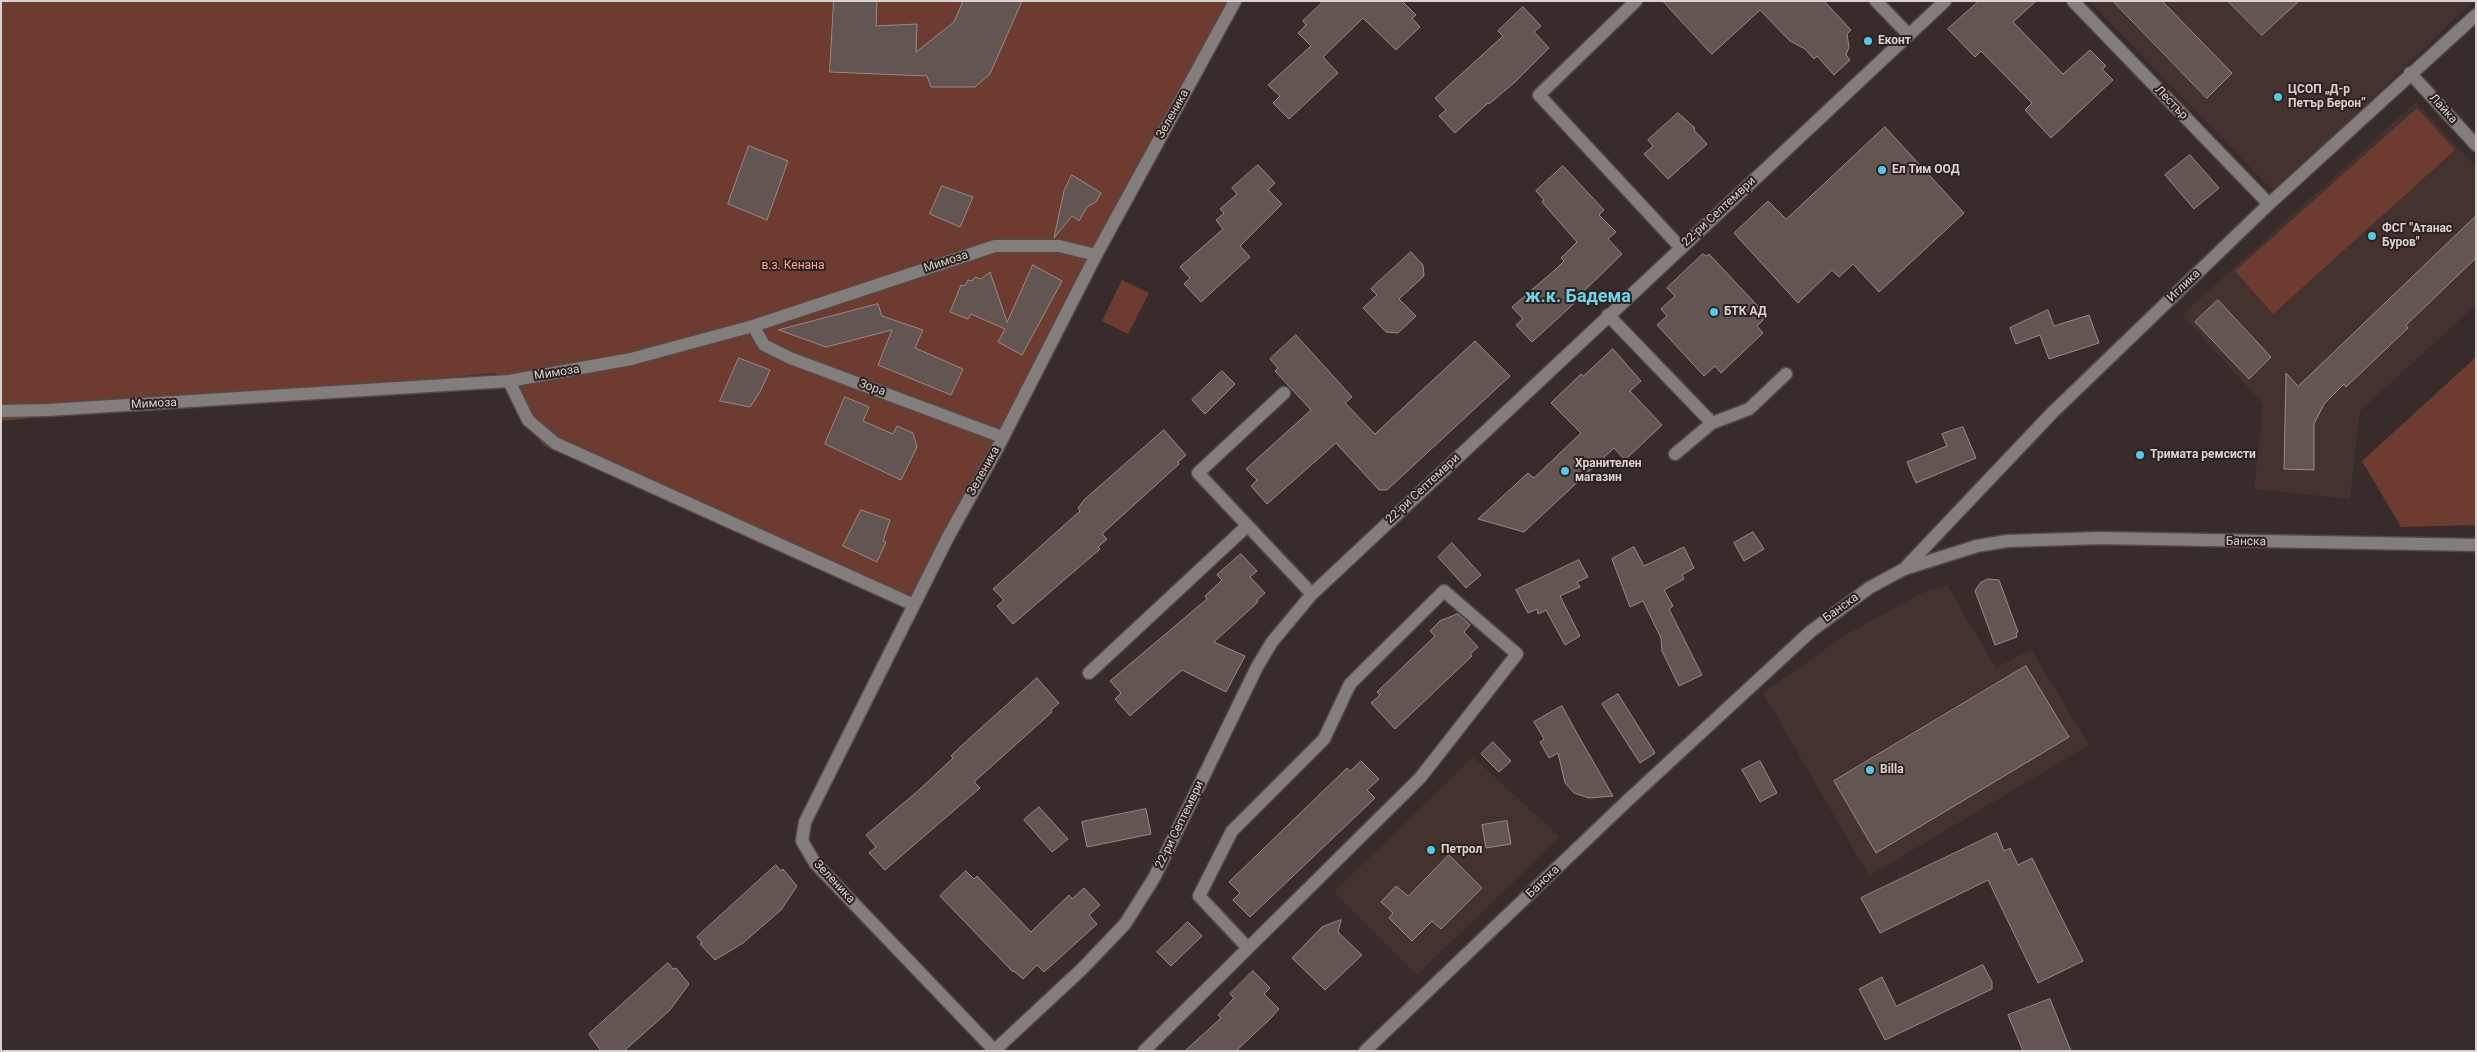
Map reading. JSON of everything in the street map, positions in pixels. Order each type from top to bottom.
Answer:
[{"type":"street","name":"Зеленика","points":[[995,1050],[815,863],[802,841],[805,822],[914,605],[1096,255],[1235,1]]},
{"type":"street","points":[[1636,1],[1539,95],[1680,248]]},
{"type":"street","points":[[1876,1],[1909,35]]},
{"type":"street","name":"22-ри Септември","points":[[995,1050],[1082,969],[1125,924],[1154,878],[1257,667],[1272,642],[1312,594],[1945,1]]},
{"type":"street","name":"Лестър","points":[[2072,1],[2269,204]]},
{"type":"street","name":"Иглика","points":[[1904,569],[2052,413],[2269,204],[2410,73],[2476,15]]},
{"type":"street","name":"Лайка","points":[[2410,73],[2476,145]]},
{"type":"street","name":"Мимоза","points":[[1,411],[46,410],[509,381],[632,359],[753,326],[995,246],[1059,246],[1096,255]]},
{"type":"street","points":[[1608,315],[1712,423]]},
{"type":"street","name":"Зора","points":[[753,326],[764,345],[790,358],[1002,437]]},
{"type":"street","points":[[1675,454],[1712,423],[1749,410],[1786,374]]},
{"type":"street","points":[[509,381],[528,420],[555,444],[914,605]]},
{"type":"street","points":[[1284,393],[1198,473],[1312,594]]},
{"type":"street","points":[[1089,673],[1247,526]]},
{"type":"street","name":"Банска","points":[[1365,1051],[1627,801],[1810,632],[1869,588],[1904,569],[1977,546],[2007,541],[2100,538],[2476,544]]},
{"type":"street","points":[[1144,1051],[1420,778],[1517,654],[1444,591],[1350,684],[1324,739],[1232,831],[1199,896],[1248,948]]},
{"type":"shaded area","name":"ЦСОП „Д-р Петър Берон”","points":[[2089,1],[2473,1],[2275,193]]},
{"type":"shaded area","name":"ФСГ \"Атанас Буров\"","points":[[2416,102],[2476,167],[2476,305],[2360,411],[2350,499],[2254,489],[2263,404],[2182,315]]},
{"type":"shaded area","points":[[1947,585],[1996,668],[2031,649],[2089,745],[1869,876],[1763,693],[1847,634],[1922,593]]},
{"type":"shaded area","points":[[1473,757],[1560,837],[1417,975],[1334,892]]},
{"type":"green space","name":"в.з. Кенана","points":[[1,1],[1236,1],[914,605],[543,445],[495,373],[1,421]]},
{"type":"green space","points":[[2417,108],[2455,150],[2273,314],[2235,271]]},
{"type":"green space","points":[[1122,280],[1149,293],[1128,334],[1102,321]]},
{"type":"green space","points":[[2476,357],[2476,525],[2401,527],[2362,461]]},
{"type":"building","points":[[834,1],[877,1],[876,26],[917,24],[916,52],[954,22],[963,1],[1022,1],[990,74],[975,87],[931,87],[927,76],[830,72]]},
{"type":"building","points":[[1324,1],[1402,1],[1416,15],[1412,18],[1420,27],[1396,50],[1363,18],[1323,57],[1338,73],[1289,119],[1273,103],[1280,96],[1268,85],[1311,46],[1298,33],[1306,25],[1303,21]]},
{"type":"building","points":[[1663,1],[1824,1],[1851,30],[1847,34],[1849,47],[1846,55],[1850,60],[1834,75],[1817,56],[1814,59],[1805,49],[1790,41],[1760,10],[1712,54]]},
{"type":"building","points":[[1979,1],[2036,1],[2013,22],[2063,74],[2090,50],[2106,66],[2102,69],[2113,80],[2051,138],[2025,110],[2032,103],[1981,51],[1975,57],[1948,29]]},
{"type":"building","points":[[2113,1],[2162,1],[2232,73],[2207,98]]},
{"type":"building","points":[[2228,1],[2299,1],[2262,35]]},
{"type":"building","points":[[1523,7],[1541,26],[1534,32],[1549,48],[1515,82],[1455,133],[1439,116],[1446,110],[1435,98],[1503,36],[1498,31]]},
{"type":"building","points":[[1678,113],[1695,128],[1694,130],[1707,144],[1668,179],[1644,154],[1653,146],[1648,140]]},
{"type":"building","name":"Ел Тим ООД","points":[[1885,127],[1964,213],[1879,292],[1853,264],[1839,277],[1832,270],[1798,303],[1734,233],[1768,201],[1786,219]]},
{"type":"building","points":[[749,146],[788,161],[767,220],[728,204]]},
{"type":"building","points":[[2190,155],[2219,188],[2194,209],[2165,175]]},
{"type":"building","points":[[1258,165],[1275,183],[1268,190],[1282,204],[1240,246],[1250,257],[1201,302],[1184,284],[1190,278],[1180,267],[1223,229],[1216,220],[1224,213],[1220,209],[1237,194],[1232,188]]},
{"type":"building","points":[[1563,166],[1604,210],[1599,215],[1616,232],[1608,239],[1622,254],[1580,295],[1581,297],[1532,342],[1516,325],[1523,319],[1512,307],[1564,261],[1561,258],[1577,242],[1542,202],[1544,200],[1536,191]]},
{"type":"building","points":[[1072,175],[1101,193],[1096,202],[1087,207],[1079,221],[1072,216],[1054,238],[1064,191]]},
{"type":"building","points":[[942,186],[973,197],[960,227],[930,214]]},
{"type":"building","points":[[2476,216],[2476,258],[2406,325],[2408,328],[2346,387],[2344,384],[2324,404],[2314,424],[2314,470],[2284,469],[2286,373],[2298,386]]},
{"type":"building","points":[[1411,252],[1423,265],[1424,276],[1399,299],[1416,316],[1398,333],[1386,332],[1363,308],[1377,295],[1371,289]]},
{"type":"building","name":"БТК АД","points":[[1703,254],[1706,256],[1709,254],[1767,316],[1757,326],[1763,333],[1721,373],[1715,366],[1704,376],[1657,325],[1667,316],[1661,309],[1675,296],[1667,288]]},
{"type":"building","points":[[1033,265],[1062,281],[1022,355],[998,342],[1005,329],[971,314],[968,319],[950,312],[961,285],[965,286],[968,280],[972,281],[975,277],[981,279],[990,272],[1007,322]]},
{"type":"building","points":[[2218,300],[2271,357],[2249,379],[2195,322]]},
{"type":"building","points":[[878,304],[882,316],[923,330],[915,348],[963,369],[951,395],[878,365],[892,330],[826,347],[779,330]]},
{"type":"building","points":[[2048,310],[2054,326],[2089,315],[2099,343],[2049,359],[2040,335],[2016,344],[2010,328]]},
{"type":"building","points":[[1296,335],[1352,397],[1345,403],[1375,434],[1475,341],[1510,376],[1387,490],[1379,490],[1336,443],[1267,504],[1251,486],[1257,480],[1246,469],[1311,410],[1275,371],[1278,368],[1270,359]]},
{"type":"building","points":[[1613,349],[1641,381],[1630,391],[1662,425],[1625,460],[1614,448],[1524,532],[1478,519],[1528,473],[1534,478],[1581,433],[1551,403],[1581,374],[1583,376]]},
{"type":"building","points":[[739,358],[770,370],[760,392],[750,407],[720,401]]},
{"type":"building","points":[[1222,371],[1235,384],[1205,414],[1192,400]]},
{"type":"building","points":[[845,397],[869,407],[863,421],[893,434],[897,426],[913,433],[917,447],[901,480],[825,444]]},
{"type":"building","points":[[1963,427],[1976,458],[1916,483],[1907,462],[1947,446],[1942,434]]},
{"type":"building","points":[[1164,430],[1186,455],[1178,462],[1179,464],[1102,534],[1107,539],[1098,547],[1100,549],[1013,624],[997,606],[1004,600],[993,589],[1080,511],[1078,508],[1084,500]]},
{"type":"building","points":[[861,510],[890,520],[883,541],[886,542],[877,562],[843,546]]},
{"type":"building","points":[[1753,532],[1764,549],[1744,561],[1734,543]]},
{"type":"building","points":[[1452,543],[1481,575],[1466,588],[1438,557]]},
{"type":"building","points":[[1634,547],[1644,566],[1684,547],[1694,568],[1682,575],[1684,579],[1664,590],[1673,606],[1669,609],[1702,675],[1679,686],[1662,651],[1661,638],[1643,601],[1630,607],[1612,559]]},
{"type":"building","points":[[1241,554],[1257,571],[1250,577],[1265,593],[1257,600],[1258,602],[1214,642],[1245,656],[1226,692],[1182,670],[1130,716],[1115,699],[1121,693],[1110,681],[1207,599],[1205,596],[1222,580],[1217,575]]},
{"type":"building","points":[[1579,560],[1588,577],[1577,582],[1580,587],[1560,596],[1580,636],[1565,645],[1546,610],[1538,614],[1537,609],[1528,613],[1516,590]]},
{"type":"building","points":[[1988,579],[1999,580],[2018,632],[2016,633],[2017,637],[1995,645],[1975,591],[1980,583]]},
{"type":"building","points":[[1458,614],[1470,625],[1464,632],[1478,647],[1470,654],[1472,656],[1395,729],[1371,703],[1380,695],[1377,692],[1435,636],[1430,631],[1440,621]]},
{"type":"building","points":[[2026,666],[2069,737],[1876,853],[1834,781]]},
{"type":"building","points":[[1037,678],[1059,703],[1051,710],[1052,712],[974,782],[980,788],[885,870],[869,853],[876,847],[866,835],[919,790],[953,758],[951,756],[959,748]]},
{"type":"building","points":[[1618,694],[1655,753],[1640,763],[1602,704]]},
{"type":"building","points":[[1562,706],[1613,796],[1589,798],[1574,793],[1565,783],[1558,753],[1549,758],[1540,742],[1544,739],[1534,722]]},
{"type":"building","points":[[1493,742],[1511,761],[1499,772],[1481,754]]},
{"type":"building","points":[[1361,761],[1379,779],[1367,790],[1375,798],[1250,917],[1233,900],[1240,893],[1229,882],[1347,768],[1350,771]]},
{"type":"building","points":[[1760,761],[1777,793],[1760,802],[1742,770]]},
{"type":"building","points":[[1039,807],[1068,839],[1052,852],[1024,820]]},
{"type":"building","points":[[1146,809],[1151,834],[1087,847],[1082,822]]},
{"type":"building","points":[[1507,821],[1511,844],[1486,848],[1482,825]]},
{"type":"building","points":[[1997,833],[2004,851],[2010,848],[2018,865],[2032,858],[2083,961],[2038,983],[1988,880],[1880,933],[1861,898]]},
{"type":"building","points":[[1449,855],[1482,888],[1441,929],[1432,921],[1412,941],[1389,918],[1393,913],[1381,902],[1396,886],[1408,896]]},
{"type":"building","points":[[776,865],[781,871],[783,869],[797,886],[781,910],[743,943],[715,960],[700,944],[702,943],[697,937]]},
{"type":"building","points":[[966,871],[974,879],[977,876],[1031,932],[1069,895],[1072,899],[1084,888],[1100,905],[1089,915],[1097,924],[1044,972],[1037,965],[1023,979],[1013,972],[940,896]]},
{"type":"building","points":[[1341,920],[1338,932],[1362,955],[1325,990],[1292,958],[1322,927]]},
{"type":"building","points":[[1188,922],[1202,936],[1171,966],[1157,952]]},
{"type":"building","points":[[668,963],[673,969],[676,968],[689,984],[670,1010],[624,1051],[601,1051],[589,1034]]},
{"type":"building","points":[[1983,965],[1992,982],[1992,989],[1885,1040],[1859,989],[1882,977],[1896,1006]]},
{"type":"building","points":[[1253,971],[1270,988],[1264,994],[1279,1009],[1236,1051],[1185,1051],[1221,1018],[1218,1015],[1234,998],[1230,994]]},
{"type":"building","points":[[2050,999],[2071,1051],[2023,1051],[2008,1015]]},
{"type":"place","name":"Еконт","points":[[1868,41]]},
{"type":"place","name":"ЦСОП „Д-р Петър Берон”","points":[[2278,97]]},
{"type":"place","name":"Ел Тим ООД","points":[[1882,170]]},
{"type":"place","name":"ФСГ \"Атанас Буров\"","points":[[2372,236]]},
{"type":"place","name":"БТК АД","points":[[1714,312]]},
{"type":"place","name":"Тримата ремсисти","points":[[2140,455]]},
{"type":"place","name":"Хранителен магазин","points":[[1565,471]]},
{"type":"place","name":"Billa","points":[[1870,770]]},
{"type":"place","name":"Петрол","points":[[1431,850]]},
{"type":"district","name":"ж.к. Бадема","points":[[1578,297]]}]
